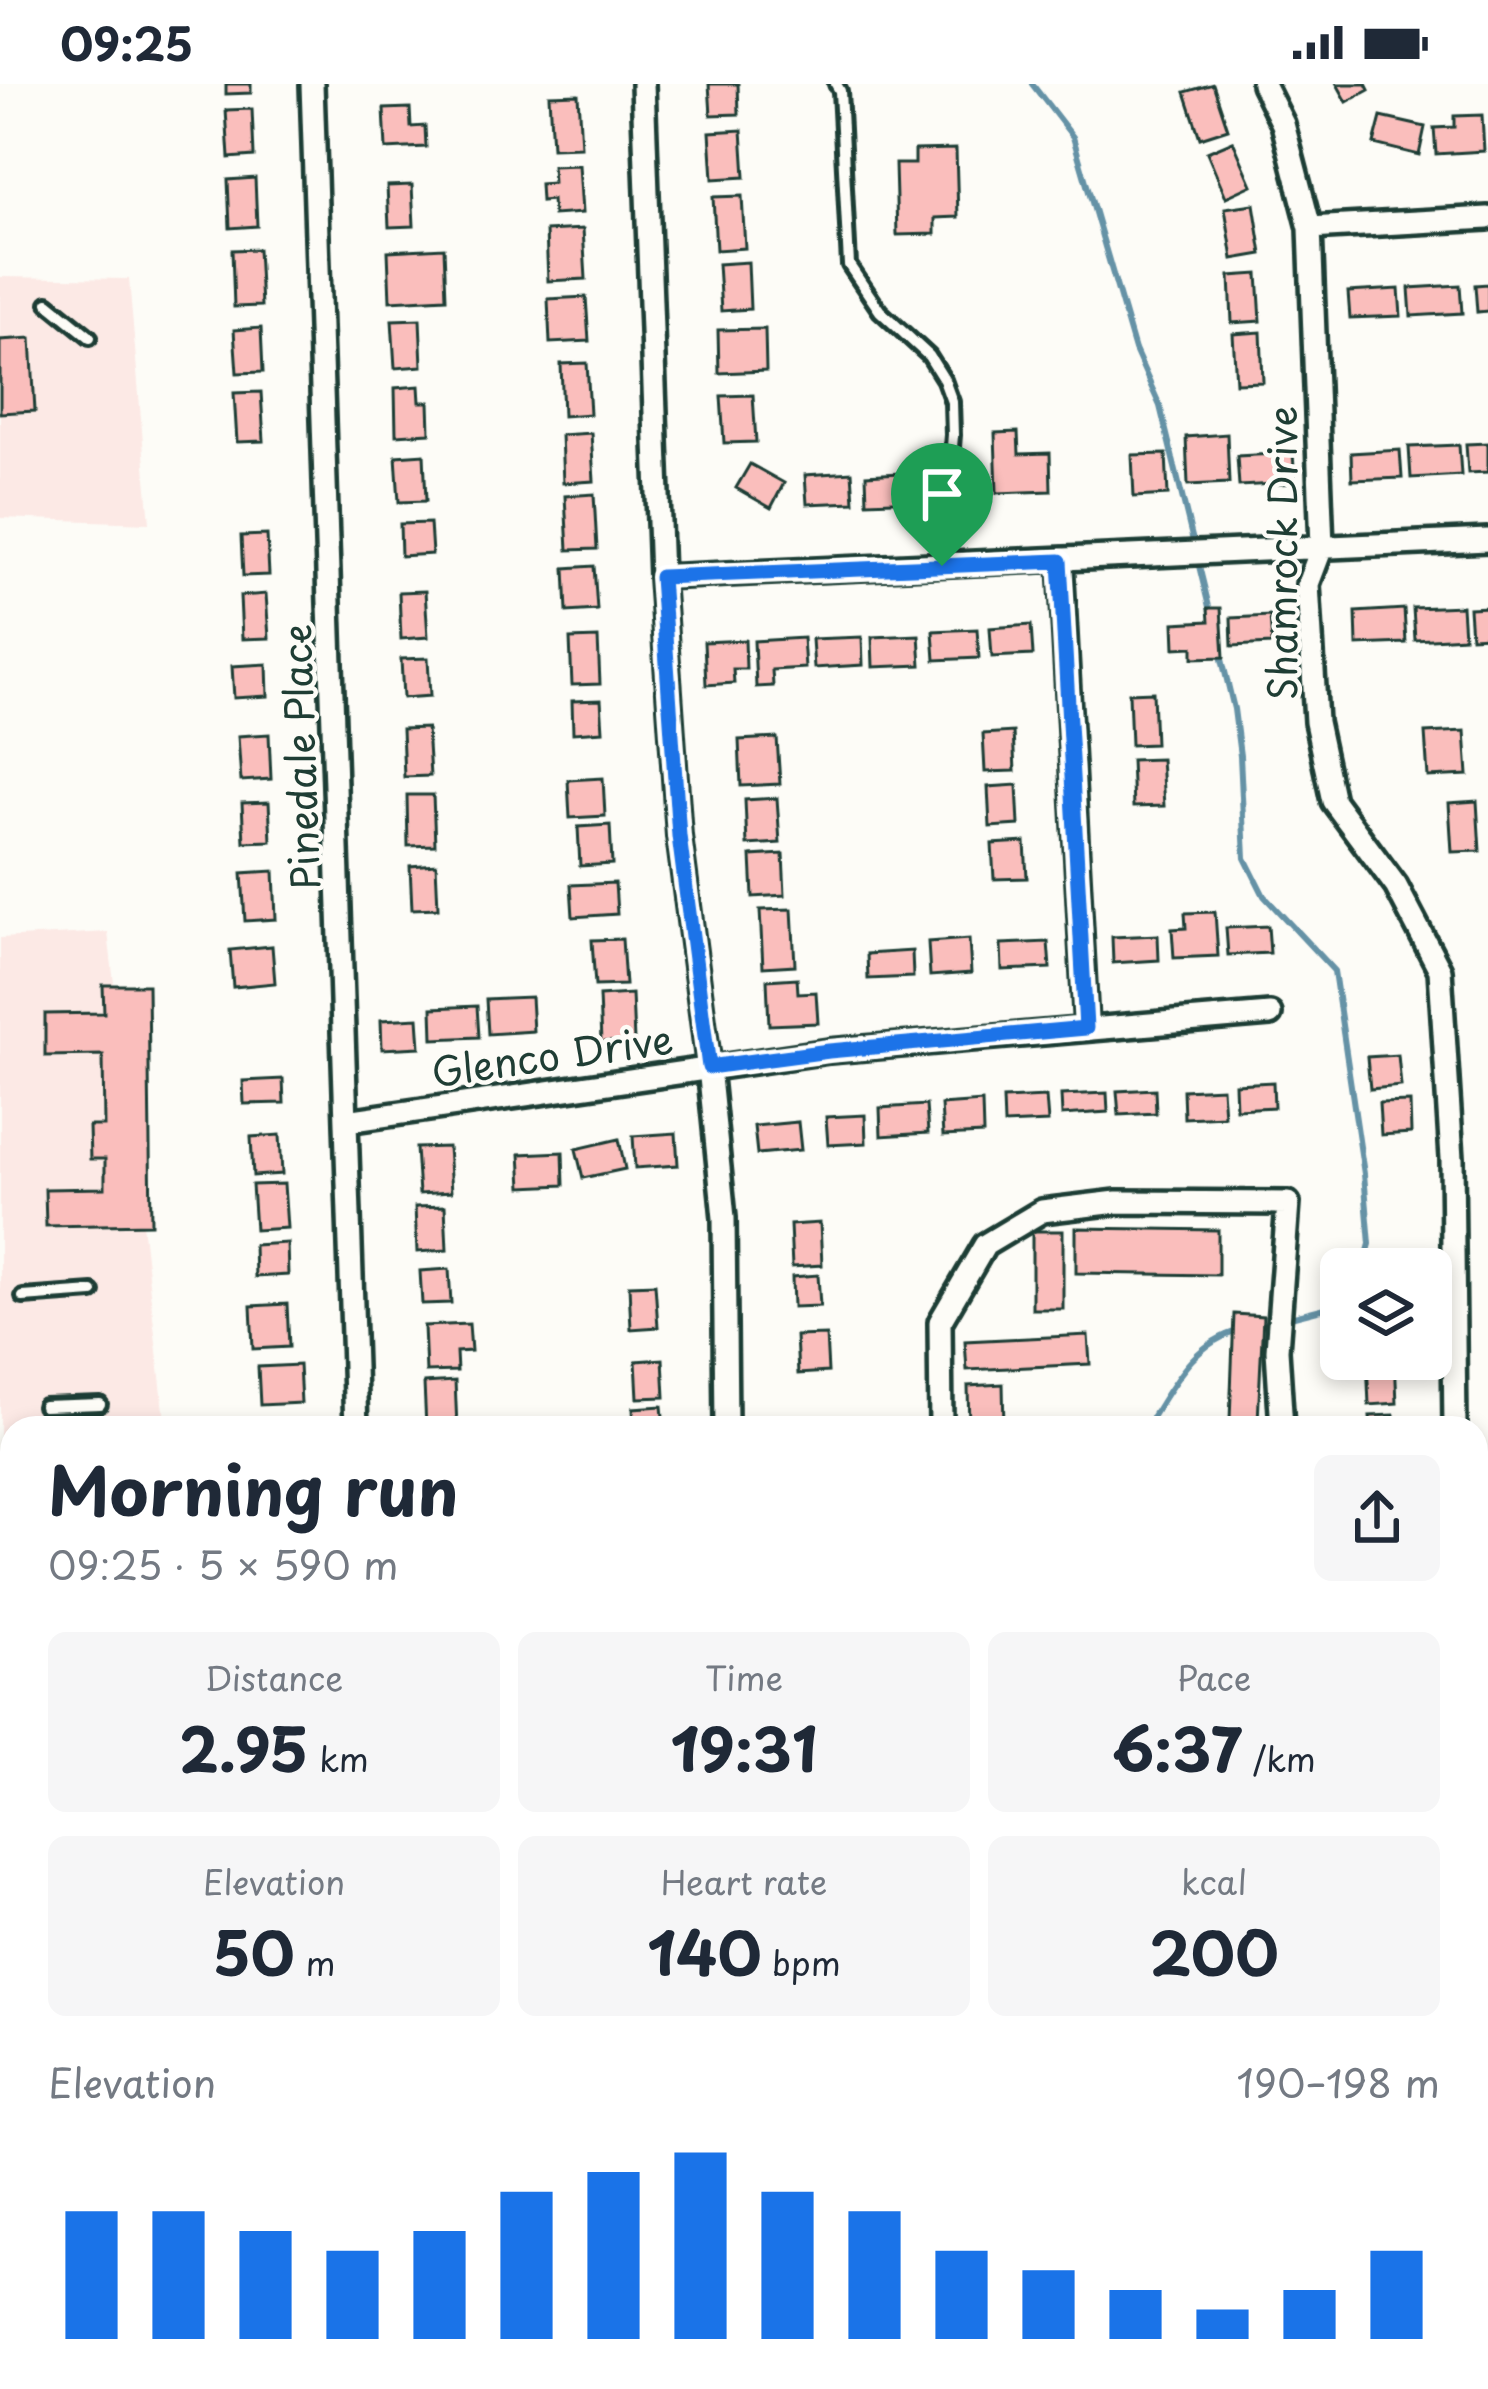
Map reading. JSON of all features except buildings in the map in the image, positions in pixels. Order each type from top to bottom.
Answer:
[{"type":"street","name":"Pinedale Place","points":[[312,84],[356,1416]]},
{"type":"street","points":[[643,84],[661,577],[679,836],[724,1218],[726,1416]]},
{"type":"street","name":"Shamrock Drive","points":[[1263,84],[1283,124],[1310,228],[1322,547],[1308,584],[1316,722],[1333,801],[1396,886],[1440,970],[1452,1158],[1455,1416]]},
{"type":"street","points":[[1310,228],[1488,218]]},
{"type":"street","points":[[661,577],[1488,541]]},
{"type":"street","points":[[1060,561],[1086,1028]]},
{"type":"street","name":"Glenco Drive","points":[[347,1121],[829,1051],[1270,1015]]},
{"type":"street","points":[[941,1416],[940,1322],[985,1245],[1042,1211],[1117,1202],[1288,1203],[1276,1350],[1281,1416]]},
{"type":"lane","points":[[836,84],[849,265],[880,311],[929,356],[952,402],[942,566]]},
{"type":"lane","points":[[48,303],[90,338]]},
{"type":"lane","points":[[23,1297],[93,1292]]},
{"type":"lane","points":[[44,1406],[100,1404]]},
{"type":"lane","points":[[1488,1866],[1488,1888]]},
{"type":"shaded area","points":[[0,277],[129,279],[150,523],[0,518]]},
{"type":"shaded area","points":[[108,932],[165,1416],[0,1416],[0,938]]},
{"type":"waterway","points":[[1032,84],[1073,137],[1135,350],[1160,406],[1211,615]]},
{"type":"waterway","points":[[1220,651],[1240,756],[1245,858],[1264,896],[1334,971],[1364,1174],[1369,1248]]},
{"type":"waterway","points":[[1259,1325],[1320,1309]]},
{"type":"waterway","points":[[1153,1416],[1196,1356],[1241,1330]]},
{"type":"route","points":[[1060,561],[1086,1028],[709,1067],[679,836],[661,577],[942,566],[1060,561]]}]
